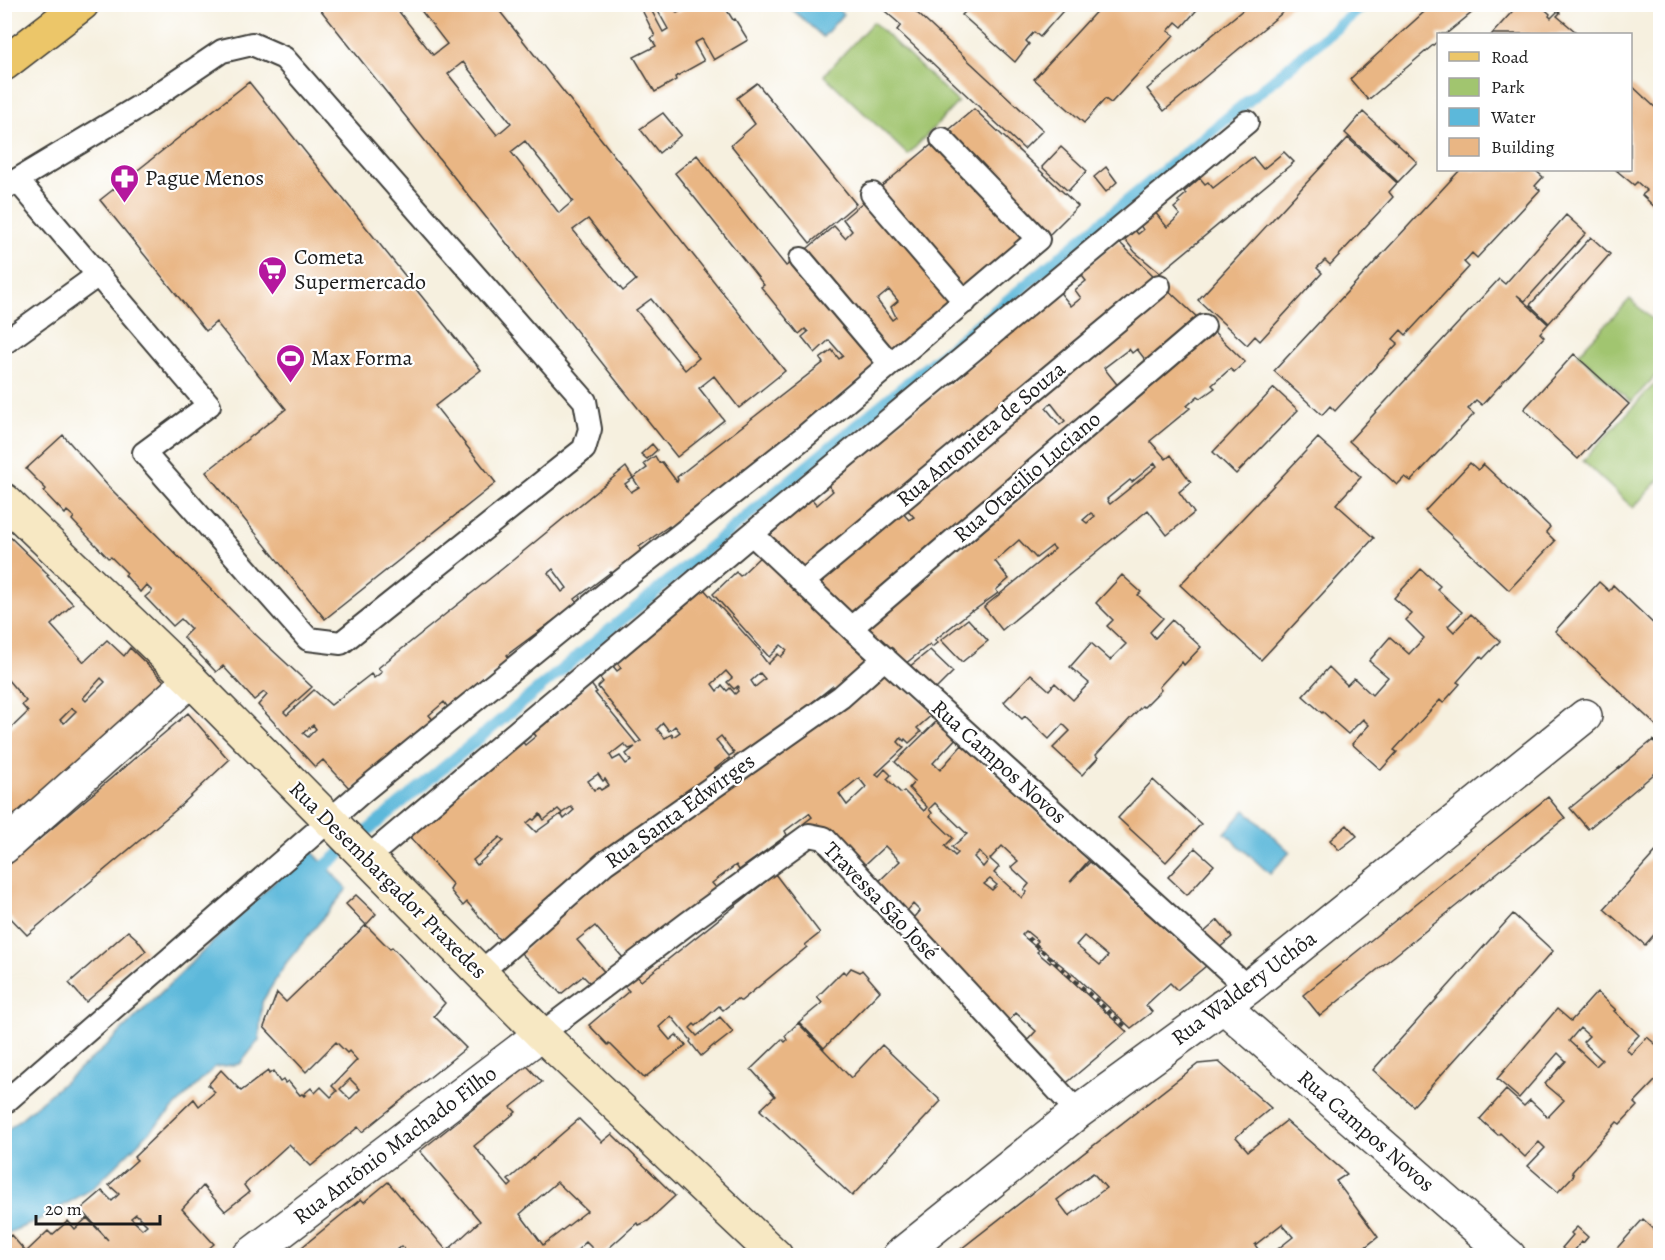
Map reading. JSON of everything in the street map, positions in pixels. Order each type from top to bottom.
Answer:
[{"type":"main road","points":[[4,64],[82,4]]},
{"type":"street","name":"Rua Desembargador Praxedes","points":[[4,500],[191,680],[541,1034],[776,1256]]},
{"type":"street","points":[[4,847],[191,680]]},
{"type":"street","name":"Rua Waldery Uchôa","points":[[899,1256],[1078,1112],[1236,997],[1585,716]]},
{"type":"street","name":"Rua Campos Novos","points":[[1236,997],[1509,1256]]},
{"type":"street","name":"Rua Antônio Machado Filho","points":[[249,1256],[541,1034]]},
{"type":"lane","points":[[252,44],[284,58],[585,401],[590,429],[584,449],[341,643],[308,639],[144,453],[209,405],[98,275],[11,185],[145,103],[222,51],[252,44]]},
{"type":"lane","points":[[367,858],[1247,122]]},
{"type":"lane","points":[[4,1103],[362,792],[610,590],[803,438],[1038,239],[942,139]]},
{"type":"lane","points":[[872,194],[965,302]]},
{"type":"lane","points":[[801,259],[890,364]]},
{"type":"lane","points":[[7,336],[98,275]]},
{"type":"lane","name":"Rua Antonieta de Souza","points":[[803,582],[1159,286]]},
{"type":"lane","name":"Rua Otacilio Luciano","points":[[851,628],[1204,326]]},
{"type":"lane","name":"Rua Campos Novos","points":[[752,534],[885,658],[1236,997]]},
{"type":"lane","name":"Rua Santa Edwirges","points":[[480,972],[605,863],[841,697],[885,658]]},
{"type":"lane","name":"Travessa São José","points":[[541,1034],[809,835],[824,838],[1078,1112]]},
{"type":"path","points":[[1029,938],[1156,1056]]},
{"type":"green space","points":[[873,22],[958,102],[908,155],[824,75]]},
{"type":"green space","points":[[1630,299],[1660,327],[1660,371],[1631,402],[1578,354]]},
{"type":"green space","points":[[1660,378],[1660,479],[1633,508],[1583,461]]},
{"type":"water","points":[[787,5],[833,5],[843,14],[823,37]]},
{"type":"water","points":[[1245,810],[1290,852],[1270,874],[1225,833]]},
{"type":"water","points":[[309,848],[347,889],[286,963],[262,1002],[259,1040],[240,1064],[215,1067],[92,1189],[35,1222],[5,1234],[5,1132],[103,1049]]},
{"type":"building","points":[[316,4],[393,4],[433,55],[447,44],[416,4],[494,4],[785,371],[739,408],[714,376],[699,388],[724,420],[677,457]],"holes":[[[463,62],[511,123],[497,135],[448,74]],[[525,141],[573,201],[559,213],[511,152]],[[588,219],[636,280],[623,291],[573,230]],[[651,299],[699,358],[685,370],[636,310]]]},
{"type":"building","points":[[639,4],[648,4],[663,32],[668,29],[654,4],[672,4],[677,13],[685,9],[682,4],[723,4],[748,40],[714,60],[702,39],[694,43],[704,61],[675,77],[676,80],[655,92],[634,57],[656,46],[651,38],[655,36]]},
{"type":"building","points":[[973,4],[1069,4],[1040,37],[1034,32],[1026,41],[1029,44],[1015,62],[962,15]]},
{"type":"building","points":[[1103,4],[1202,4],[1182,27],[1176,22],[1168,31],[1174,35],[1111,103],[1105,99],[1084,123],[1034,79]]},
{"type":"building","points":[[1250,4],[1293,4],[1164,111],[1147,89]]},
{"type":"building","points":[[1433,4],[1479,4],[1480,6],[1447,33],[1437,33],[1437,42],[1368,100],[1350,79]]},
{"type":"building","points":[[1519,4],[1539,4],[1550,14],[1551,18],[1558,11],[1560,13],[1557,16],[1576,32],[1575,33],[1493,33]]},
{"type":"building","points":[[878,5],[920,5],[915,11],[1043,130],[1024,149],[897,30],[901,25]]},
{"type":"building","points":[[249,82],[481,370],[435,406],[496,483],[325,619],[206,472],[286,409],[216,322],[206,331],[100,200]]},
{"type":"building","points":[[757,83],[856,204],[810,243],[731,145],[755,124],[737,98]]},
{"type":"building","points":[[1632,86],[1660,112],[1660,212],[1642,195],[1647,191],[1637,182],[1634,185],[1617,171],[1632,171]]},
{"type":"building","points":[[974,109],[1078,206],[1045,239],[944,134]]},
{"type":"building","points":[[1363,112],[1417,162],[1398,182],[1345,133]]},
{"type":"building","points":[[663,113],[681,135],[659,153],[640,129]]},
{"type":"building","points":[[1348,138],[1397,183],[1389,192],[1393,197],[1330,265],[1325,260],[1317,268],[1322,273],[1260,341],[1255,336],[1247,345],[1198,300]]},
{"type":"building","points":[[936,141],[1030,238],[966,295],[877,190]]},
{"type":"building","points":[[1061,147],[1087,171],[1068,191],[1042,167]]},
{"type":"building","points":[[1284,152],[1294,162],[1160,273],[1135,252],[1123,237],[1133,228],[1138,234],[1143,230],[1139,223],[1154,211],[1167,227],[1180,215],[1174,208],[1186,194],[1184,192],[1200,178],[1213,188],[1253,157],[1263,169]]},
{"type":"building","points":[[697,155],[786,266],[795,260],[879,365],[671,530],[669,526],[639,547],[646,556],[617,578],[611,572],[575,599],[577,603],[507,655],[510,660],[449,709],[444,702],[429,715],[434,721],[352,791],[323,760],[315,767],[258,705],[267,695],[264,692],[254,700],[223,666],[216,672],[183,637],[191,629],[181,619],[173,626],[145,597],[152,591],[146,585],[140,592],[125,575],[127,573],[111,557],[108,558],[72,520],[74,517],[67,511],[65,514],[44,492],[46,489],[26,469],[63,435],[108,486],[256,635],[312,687],[284,712],[287,715],[314,690],[331,705],[371,674],[374,678],[382,672],[378,668],[626,467],[633,478],[647,468],[644,464],[655,456],[677,482],[677,477],[823,363],[820,359],[832,350],[839,359],[843,356],[829,340],[815,353],[802,337],[808,332],[805,329],[799,334],[761,287],[764,285],[675,173]],"holes":[[[633,478],[639,487],[631,492],[625,484]],[[553,569],[567,588],[562,592],[548,573]],[[313,725],[316,729],[308,737],[303,733]]]},
{"type":"building","points":[[1106,167],[1117,182],[1106,192],[1094,177]]},
{"type":"building","points":[[1459,171],[1536,171],[1543,177],[1535,186],[1540,190],[1477,258],[1472,253],[1464,262],[1469,267],[1406,335],[1401,330],[1393,339],[1398,343],[1335,411],[1330,406],[1322,415],[1274,371]]},
{"type":"building","points":[[869,197],[957,302],[889,357],[802,253],[834,226],[845,238],[852,231],[843,219]],"holes":[[[889,290],[898,301],[891,307],[896,317],[892,320],[877,300]]]},
{"type":"building","points":[[1566,215],[1586,233],[1525,301],[1517,295],[1548,324],[1540,333],[1544,337],[1482,405],[1476,400],[1468,409],[1474,414],[1411,481],[1405,477],[1397,485],[1349,441],[1499,279],[1505,284]]},
{"type":"building","points":[[1591,237],[1610,254],[1549,323],[1530,305]]},
{"type":"building","points":[[1118,241],[1160,282],[802,577],[760,534],[765,529],[770,535],[779,527],[774,522],[807,494],[817,505],[833,491],[824,481],[835,472],[839,477],[845,472],[842,468],[952,381],[953,383],[963,374],[959,369],[971,366],[982,358],[978,354],[1058,290],[1071,306],[1081,298],[1075,290],[1086,281],[1079,272]]},
{"type":"building","points":[[1167,289],[1200,320],[1150,366],[1137,349],[1132,353],[1129,349],[1104,368],[1123,392],[848,623],[810,583],[901,511],[909,520],[914,517],[905,507]],"holes":[[[1051,403],[1065,421],[1060,425],[1046,408]]]},
{"type":"building","points":[[1209,327],[1245,362],[1234,372],[1230,369],[1212,385],[1215,388],[1201,398],[1198,396],[1187,406],[1190,408],[1150,441],[1166,459],[1171,455],[1191,482],[1179,492],[1194,513],[1167,535],[1148,510],[1002,630],[984,607],[1055,549],[1052,546],[1036,558],[1019,540],[995,561],[1009,579],[996,590],[998,593],[972,610],[935,640],[938,642],[932,647],[930,644],[900,668],[858,627],[878,618],[1091,438]],"holes":[[[1155,463],[1157,466],[1109,503],[1107,499]],[[1091,513],[1095,516],[1087,523],[1083,520]]]},
{"type":"building","points":[[1574,354],[1629,404],[1578,459],[1524,409]]},
{"type":"building","points":[[1274,388],[1298,410],[1236,474],[1213,452]]},
{"type":"building","points":[[1318,438],[1361,477],[1336,504],[1374,538],[1261,660],[1180,585]]},
{"type":"building","points":[[652,444],[657,450],[647,459],[641,454]]},
{"type":"building","points":[[1470,463],[1478,470],[1483,464],[1550,527],[1546,532],[1555,541],[1509,590],[1425,511]]},
{"type":"building","points":[[4,531],[49,575],[47,576],[73,604],[51,625],[84,662],[107,640],[124,656],[130,648],[166,683],[18,822],[4,808],[4,735],[28,712],[22,705],[26,701],[7,679],[4,681],[4,646],[7,644],[4,641]],"holes":[[[101,678],[105,682],[86,701],[83,698]],[[72,708],[76,711],[64,723],[60,720]]]},
{"type":"building","points":[[763,554],[872,665],[841,694],[833,686],[735,764],[729,758],[715,769],[718,773],[503,944],[467,902],[463,906],[450,890],[453,885],[408,835],[521,740],[525,745],[536,736],[532,731],[547,718],[549,722],[559,714],[557,710],[590,683],[597,692],[595,693],[637,744],[641,741],[598,687],[603,682],[599,677],[613,666],[617,671],[621,668],[615,660],[702,587],[762,653],[761,655],[768,664],[778,654],[781,657],[787,650],[781,645],[769,657],[713,594],[736,572],[740,576]],"holes":[[[726,671],[732,678],[727,682],[734,689],[739,687],[735,694],[730,688],[727,691],[722,685],[717,691],[712,684]],[[760,673],[765,679],[755,687],[751,681]],[[663,723],[669,731],[675,726],[680,732],[673,737],[672,734],[665,738],[657,729]],[[721,736],[734,753],[729,756],[716,740]],[[624,744],[629,749],[635,747],[626,754],[631,761],[626,764],[620,756],[613,760],[610,755]],[[598,774],[609,785],[601,790],[599,788],[594,790],[588,781]],[[571,807],[574,810],[564,819],[561,814],[536,832],[527,823],[540,814],[544,820],[558,809],[562,813]],[[500,837],[504,841],[477,865],[473,860]]]},
{"type":"building","points":[[1421,569],[1440,586],[1437,589],[1462,612],[1448,626],[1454,632],[1471,614],[1500,641],[1483,659],[1480,656],[1457,682],[1460,684],[1443,703],[1440,700],[1394,750],[1397,752],[1381,770],[1352,744],[1369,725],[1363,719],[1348,734],[1303,696],[1329,667],[1347,685],[1354,678],[1372,695],[1388,677],[1369,661],[1390,637],[1409,654],[1424,638],[1406,620],[1412,614],[1394,598]]},
{"type":"building","points":[[1122,575],[1141,592],[1138,595],[1163,618],[1150,632],[1155,638],[1172,620],[1201,647],[1184,665],[1182,662],[1159,687],[1161,690],[1144,707],[1142,706],[1096,755],[1098,758],[1082,775],[1053,748],[1070,731],[1063,724],[1049,739],[1025,716],[1022,719],[1004,702],[1031,674],[1049,690],[1055,683],[1073,700],[1089,683],[1070,667],[1091,643],[1110,660],[1126,644],[1107,626],[1113,620],[1096,603]]},
{"type":"building","points":[[1599,582],[1609,591],[1613,585],[1660,630],[1660,729],[1555,631]]},
{"type":"building","points":[[968,619],[988,641],[962,662],[941,640]]},
{"type":"building","points":[[930,650],[953,672],[928,697],[903,672]]},
{"type":"building","points":[[883,666],[934,713],[917,728],[921,732],[909,743],[901,738],[898,742],[904,748],[876,774],[879,776],[885,769],[891,775],[887,779],[901,793],[904,791],[924,811],[927,807],[909,788],[915,781],[895,762],[940,718],[959,735],[933,763],[940,770],[962,745],[1089,860],[1070,882],[1090,862],[1206,966],[1177,990],[1170,983],[1146,1005],[1152,1012],[1131,1028],[1076,977],[1035,944],[1038,941],[1026,931],[1022,935],[1039,950],[1037,952],[1050,963],[1051,961],[1127,1032],[1063,1086],[1045,1065],[1048,1061],[1027,1041],[1036,1031],[1016,1013],[1008,1022],[910,923],[920,911],[913,904],[903,916],[874,886],[900,861],[885,846],[859,870],[814,836],[803,824],[812,817],[809,813],[785,831],[787,835],[764,852],[739,870],[736,865],[712,883],[718,890],[625,960],[595,926],[577,940],[607,975],[593,986],[583,976],[561,994],[521,953],[588,887]],"holes":[[[859,778],[866,787],[847,805],[839,794]],[[935,803],[967,834],[952,847],[958,853],[955,856],[945,846],[953,838],[930,816],[932,813],[929,809]],[[1002,846],[1018,861],[1011,867],[1029,884],[1022,898],[994,873],[999,867],[990,859]],[[979,852],[988,861],[983,867],[974,857]],[[990,879],[997,885],[992,890],[984,884]],[[1084,936],[1108,956],[1100,965],[1076,945]]]},
{"type":"building","points":[[188,713],[229,760],[177,809],[27,935],[4,911],[4,869]]},
{"type":"building","points":[[1653,740],[1660,750],[1660,769],[1588,829],[1570,808]]},
{"type":"building","points":[[1153,780],[1201,824],[1166,862],[1118,818]]},
{"type":"building","points":[[1548,797],[1565,818],[1320,1016],[1303,995]]},
{"type":"building","points":[[1347,825],[1357,836],[1339,850],[1330,840]]},
{"type":"building","points":[[1660,847],[1660,928],[1645,945],[1604,909]]},
{"type":"building","points":[[1195,848],[1214,865],[1187,895],[1168,877]]},
{"type":"building","points":[[775,874],[820,933],[805,945],[807,947],[741,1001],[737,999],[723,1010],[719,1006],[696,1026],[694,1024],[690,1028],[697,1036],[720,1017],[733,1032],[701,1056],[671,1016],[659,1027],[670,1040],[676,1035],[686,1045],[644,1078],[589,1025],[629,991],[624,986],[636,975],[641,981]]},
{"type":"building","points":[[356,895],[376,914],[366,925],[346,904]]},
{"type":"building","points":[[1513,914],[1553,951],[1413,1106],[1373,1070]]},
{"type":"building","points":[[1218,920],[1232,937],[1218,949],[1201,935]]},
{"type":"building","points":[[366,925],[390,949],[392,947],[445,1003],[434,1016],[466,1048],[362,1132],[358,1127],[311,1166],[289,1144],[244,1185],[249,1192],[225,1211],[203,1186],[182,1209],[214,1244],[200,1256],[4,1256],[4,1241],[11,1235],[26,1252],[48,1231],[52,1235],[68,1221],[75,1229],[87,1218],[108,1240],[81,1209],[102,1191],[112,1201],[119,1194],[109,1185],[137,1160],[134,1157],[194,1099],[199,1106],[215,1092],[208,1085],[221,1070],[241,1091],[268,1071],[269,1074],[273,1071],[280,1082],[288,1081],[300,1095],[306,1095],[304,1094],[311,1088],[315,1093],[321,1087],[331,1097],[337,1091],[332,1086],[357,1060],[336,1042],[306,1072],[264,1027],[277,993],[286,1002]],"holes":[[[350,1079],[360,1089],[350,1099],[340,1089]],[[136,1214],[147,1225],[142,1229],[131,1218]]]},
{"type":"building","points":[[128,931],[146,951],[86,1002],[69,983]]},
{"type":"building","points":[[851,968],[860,972],[862,970],[880,991],[824,1048],[799,1022],[822,1003],[817,997],[843,971],[846,974]]},
{"type":"building","points":[[1597,992],[1639,1035],[1626,1049],[1631,1054],[1647,1037],[1660,1048],[1660,1083],[1657,1079],[1634,1103],[1637,1106],[1620,1124],[1617,1122],[1572,1172],[1574,1175],[1558,1192],[1528,1166],[1545,1148],[1539,1142],[1525,1157],[1500,1133],[1498,1135],[1480,1119],[1506,1090],[1524,1106],[1530,1100],[1548,1117],[1564,1100],[1545,1084],[1566,1061],[1558,1053],[1519,1098],[1497,1079],[1557,1009],[1571,1021]],"holes":[[[1580,1028],[1589,1036],[1583,1042],[1602,1060],[1596,1066],[1569,1041]]]},
{"type":"building","points":[[798,1023],[851,1078],[882,1045],[941,1101],[852,1196],[760,1110],[775,1096],[751,1069],[782,1039],[785,1042],[787,1040],[785,1036]]},
{"type":"building","points":[[1219,1062],[1271,1108],[1236,1137],[1248,1151],[1286,1121],[1347,1174],[1336,1181],[1378,1237],[1354,1256],[1269,1256],[1293,1237],[1282,1224],[1255,1245],[1263,1256],[952,1256],[1198,1064]],"holes":[[[1093,1173],[1106,1188],[1069,1216],[1057,1200]]]},
{"type":"building","points":[[527,1066],[542,1082],[511,1107],[516,1112],[474,1146],[509,1187],[512,1184],[508,1180],[579,1119],[602,1142],[612,1134],[675,1196],[648,1221],[639,1225],[637,1223],[600,1256],[586,1242],[571,1256],[410,1256],[402,1246],[397,1250],[401,1256],[291,1256],[361,1199],[364,1202],[388,1182],[447,1251],[480,1221],[420,1151]],"holes":[[[557,1182],[587,1211],[543,1245],[520,1214]]]},
{"type":"building","points":[[1643,1219],[1660,1235],[1660,1256],[1610,1256]]},
{"type":"building","points":[[1577,1227],[1588,1237],[1571,1255],[1562,1248]]},
{"type":"waterway","points":[[314,875],[1365,4]]},
{"type":"place","name":"Pague Menos","points":[[124,204]]},
{"type":"place","name":"Cometa Supermercado","points":[[273,296]]},
{"type":"place","name":"Max Forma","points":[[290,384]]}]
